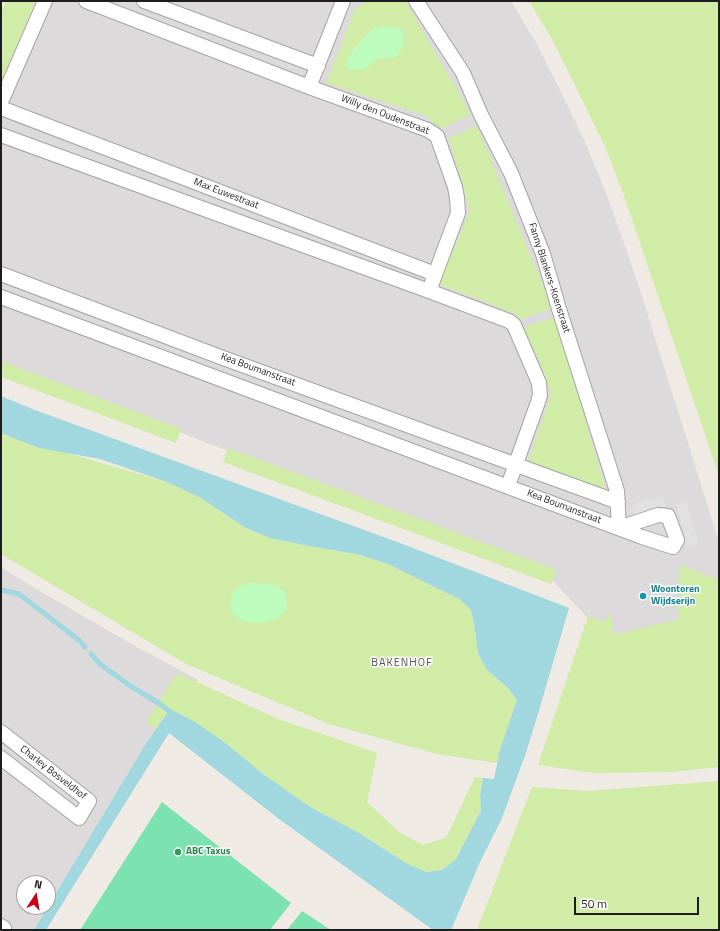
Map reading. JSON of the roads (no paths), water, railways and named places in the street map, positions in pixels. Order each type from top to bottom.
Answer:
[{"type":"street","points":[[1,102],[45,1]]},
{"type":"street","name":"Willy den Oudenstraat","points":[[86,1],[309,87],[428,130],[437,136],[455,188],[458,213],[435,274]]},
{"type":"street","points":[[144,1],[318,66]]},
{"type":"street","points":[[309,87],[343,1]]},
{"type":"street","name":"Fanny Blankers-Koenstraat","points":[[416,1],[463,73],[481,115],[512,173],[543,254],[617,491],[619,528]]},
{"type":"street","name":"Max Euwestraat","points":[[1,108],[435,274]]},
{"type":"street","points":[[1,134],[429,291],[508,321],[514,325],[539,384],[540,395],[508,486]]},
{"type":"street","name":"Kea Boumanstraat","points":[[1,274],[618,502]]},
{"type":"street","points":[[429,291],[435,274]]},
{"type":"street","name":"Kea Boumanstraat","points":[[1,297],[619,528]]},
{"type":"street","name":"Charley Bosveldhof","points":[[1,732],[89,801],[79,818],[1,758]]},
{"type":"street","points":[[1,926],[4,928],[3,930]]},
{"type":"water","points":[[1,396],[35,410],[400,543],[569,608],[527,750],[502,818],[480,862],[451,930],[433,930],[279,819],[169,733],[56,914],[56,893],[144,747],[170,709],[195,722],[223,741],[263,774],[312,808],[359,833],[406,863],[426,872],[442,870],[456,859],[481,811],[480,795],[483,778],[494,779],[500,750],[517,700],[508,688],[487,670],[478,653],[471,610],[459,599],[388,564],[356,554],[270,538],[244,527],[201,498],[167,482],[100,459],[39,448],[1,433]]},
{"type":"water","points":[[43,915],[55,915],[46,930],[34,930]]},
{"type":"waterway","points":[[1,590],[19,594],[80,641],[85,647]]},
{"type":"waterway","points":[[91,654],[100,664],[169,711]]},
{"type":"place","name":"Woontoren Wijdserijn","points":[[643,596]]},
{"type":"place","name":"ABC Taxus","points":[[178,852]]},
{"type":"district","name":"BAKENHOF","points":[[402,663]]}]
